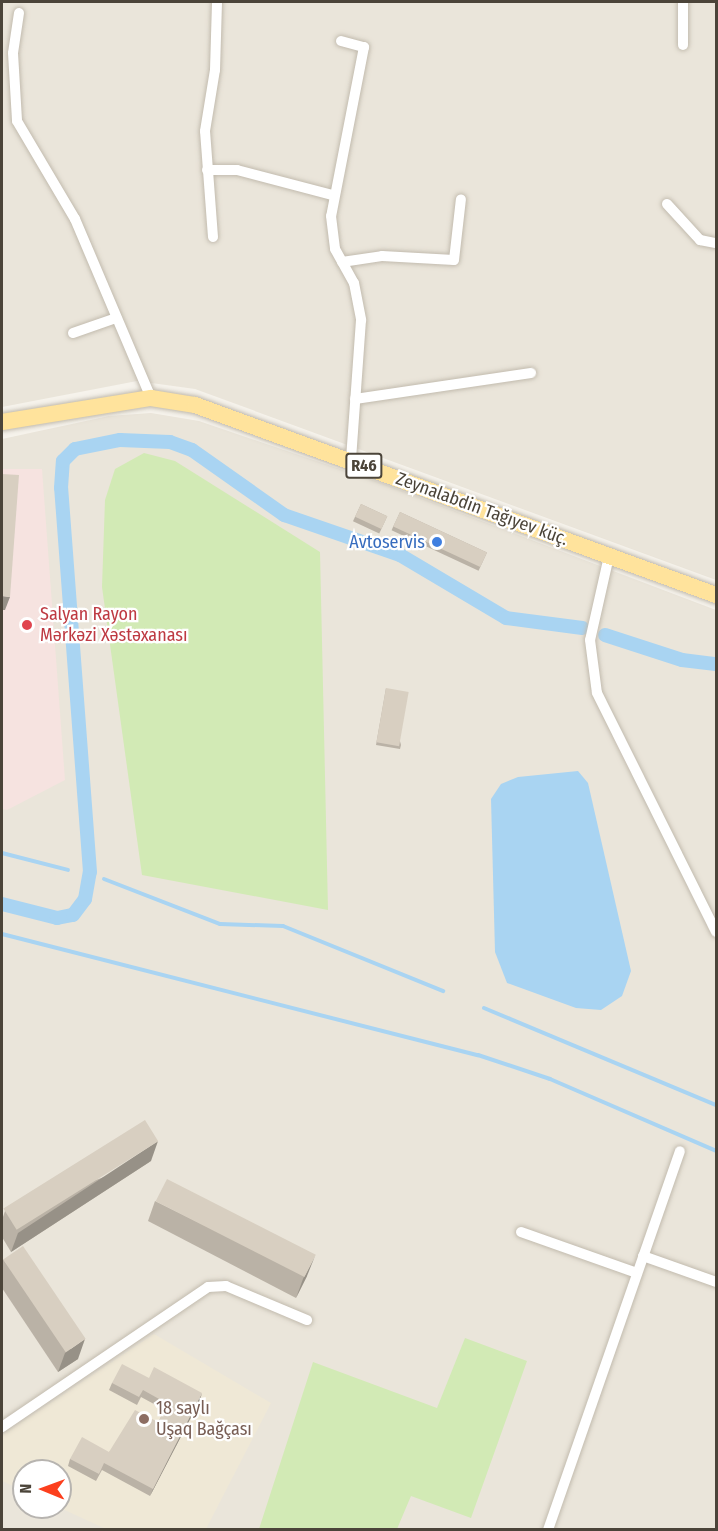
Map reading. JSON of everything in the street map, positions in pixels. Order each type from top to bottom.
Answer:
[{"type":"main road","name":"Zeynalabdin Tağıyev küç.","points":[[2,422],[151,398],[195,405],[717,595]]},
{"type":"street","points":[[213,237],[205,131],[215,70],[217,2]]},
{"type":"street","points":[[683,2],[683,45]]},
{"type":"street","points":[[19,13],[13,53],[17,121],[75,219],[151,398]]},
{"type":"street","points":[[341,41],[363,47],[332,195],[331,232],[359,300],[356,399],[351,461]]},
{"type":"street","points":[[207,170],[237,170],[332,195]]},
{"type":"street","points":[[342,262],[382,256],[454,260],[460,199]]},
{"type":"street","points":[[667,204],[700,240],[717,243]]},
{"type":"street","points":[[73,333],[116,318]]},
{"type":"street","points":[[356,399],[531,373]]},
{"type":"street","points":[[609,556],[590,640],[597,693],[717,932]]},
{"type":"street","points":[[548,1530],[680,1151]]},
{"type":"street","points":[[521,1232],[637,1273]]},
{"type":"street","points":[[643,1256],[717,1282]]},
{"type":"street","points":[[2,1427],[208,1287],[226,1286],[307,1320]]},
{"type":"shaded area","points":[[2,2],[716,2],[716,580],[195,389],[137,381],[2,407]]},
{"type":"shaded area","points":[[151,413],[199,421],[384,484],[716,610],[716,1529],[2,1529],[2,439],[109,416]]},
{"type":"shaded area","name":"Salyan Rayon Mərkəzi Xəstəxanası","points":[[2,469],[42,469],[65,780],[7,810],[2,809]]},
{"type":"shaded area","name":"18 saylı Uşaq Bağçası","points":[[154,1334],[271,1403],[206,1529],[106,1529],[72,1513],[72,1459],[12,1459],[12,1486],[2,1481],[2,1435]]},
{"type":"green space","points":[[144,453],[175,461],[320,552],[328,910],[142,875],[102,587],[105,500],[115,469]]},
{"type":"green space","points":[[465,1338],[527,1361],[471,1518],[411,1496],[397,1529],[259,1529],[313,1362],[437,1408]]},
{"type":"water","points":[[578,771],[588,783],[631,971],[622,996],[601,1010],[576,1008],[507,983],[495,952],[491,799],[501,784],[518,777]]},
{"type":"building","points":[[2,474],[19,475],[10,597],[2,596]]},
{"type":"building","points":[[361,504],[387,516],[381,529],[355,517]]},
{"type":"building","points":[[400,512],[487,553],[480,567],[393,527]]},
{"type":"building","points":[[386,688],[409,692],[399,746],[376,742]]},
{"type":"building","points":[[145,1120],[158,1141],[17,1230],[3,1208]]},
{"type":"building","points":[[167,1179],[316,1255],[304,1277],[156,1201]]},
{"type":"building","points":[[23,1246],[86,1339],[66,1352],[3,1259]]},
{"type":"building","points":[[122,1364],[149,1378],[154,1367],[202,1393],[153,1489],[104,1463],[99,1474],[70,1459],[82,1437],[109,1452],[135,1410],[158,1422],[168,1404],[143,1390],[139,1397],[112,1383]]},
{"type":"waterway","points":[[2,904],[57,918],[73,915],[85,899],[90,872],[61,488],[63,461],[75,449],[120,440],[170,442],[192,450],[284,515],[400,555],[506,618],[582,628]]},
{"type":"waterway","points":[[605,635],[682,660],[716,664]]},
{"type":"waterway","points":[[2,853],[68,870]]},
{"type":"waterway","points":[[104,879],[220,924],[283,926],[443,991]]},
{"type":"waterway","points":[[2,934],[478,1055],[550,1079],[716,1151]]},
{"type":"waterway","points":[[484,1008],[716,1105]]},
{"type":"place","name":"Avtoservis","points":[[437,542]]},
{"type":"place","name":"Salyan Rayon Mərkəzi Xəstəxanası","points":[[27,625]]},
{"type":"place","name":"18 saylı Uşaq Bağçası","points":[[144,1419]]}]
